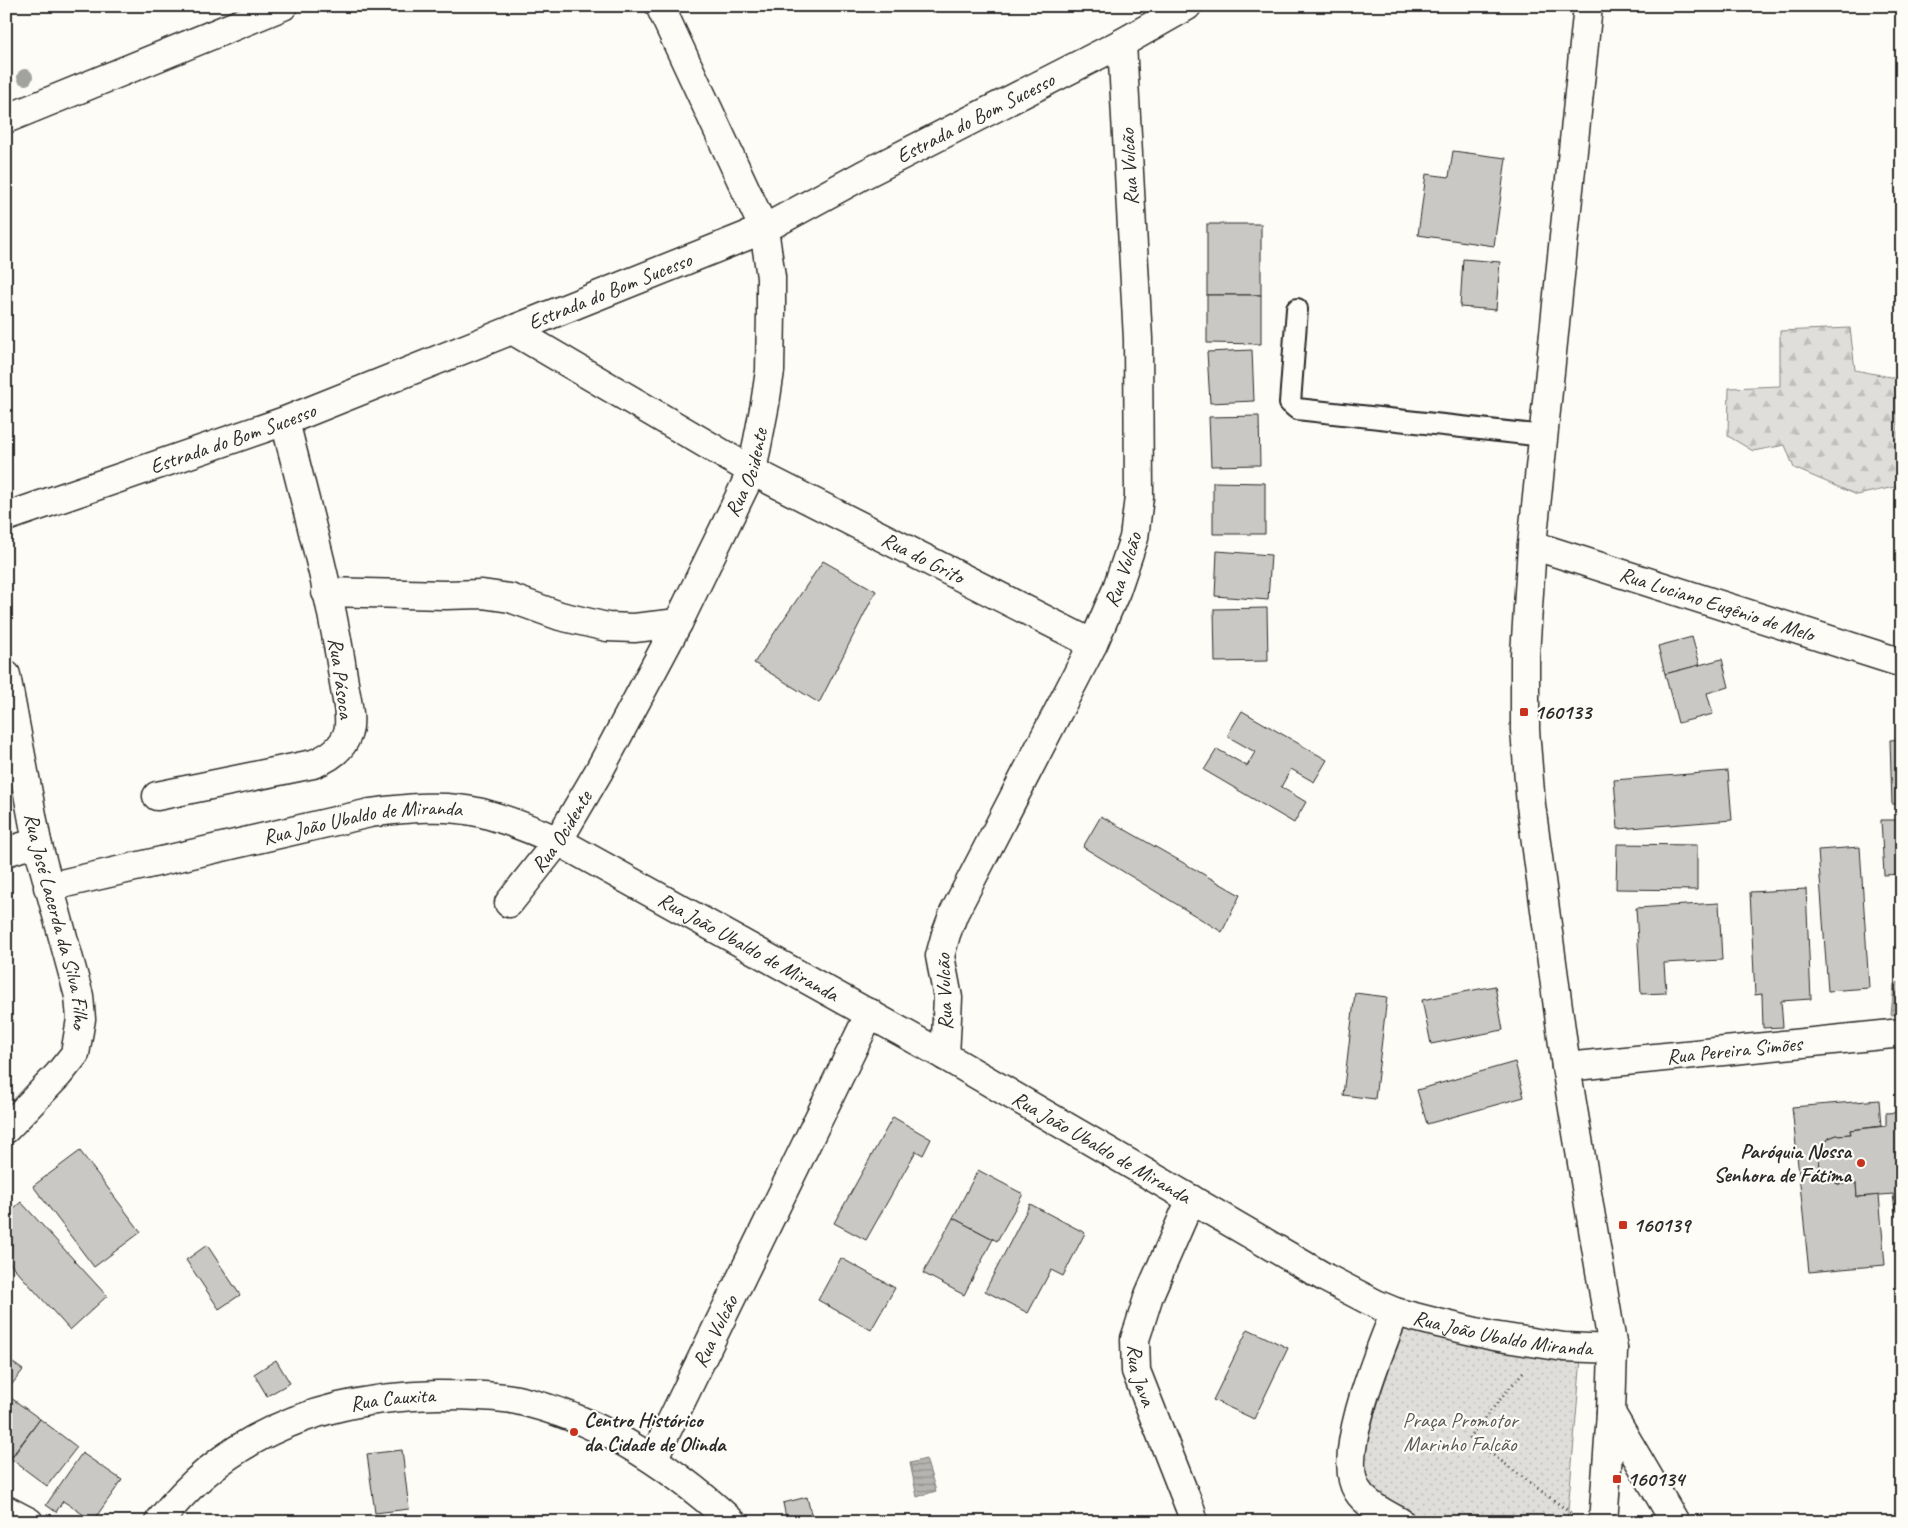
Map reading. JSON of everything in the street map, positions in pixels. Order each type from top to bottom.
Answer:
[{"type":"street","points":[[6,119],[283,6]]},
{"type":"street","name":"Rua Ocidente","points":[[509,903],[558,841],[599,771],[678,623],[752,471],[770,371],[771,277],[764,229],[660,6]]},
{"type":"street","points":[[1588,6],[1532,545],[1525,655],[1525,730],[1533,824],[1566,1067],[1613,1349],[1611,1413],[1603,1522]]},
{"type":"street","name":"Estrada do Bom Sucesso","points":[[6,518],[285,421],[764,229],[863,175],[1122,43],[1176,9]]},
{"type":"street","name":"Rua Vulcão","points":[[945,1056],[948,998],[940,956],[946,934],[959,904],[1093,644],[1116,591],[1134,538],[1139,497],[1138,339],[1122,43]]},
{"type":"street","name":"Rua do Grito","points":[[512,330],[752,471],[1093,644]]},
{"type":"street","name":"Rua Pásoca","points":[[157,796],[313,764],[331,756],[343,744],[348,731],[348,708],[342,665],[285,421]]},
{"type":"street","name":"Rua Luciano Eugênio de Melo","points":[[1532,545],[1902,663]]},
{"type":"street","points":[[326,592],[482,594],[510,598],[560,616],[607,627],[634,628],[678,623]]},
{"type":"street","name":"Rua José Lacerda da Silva Filho","points":[[6,675],[37,842],[48,887],[80,996],[81,1019],[75,1054],[58,1075],[6,1129]]},
{"type":"street","name":"Rua João Ubaldo de Miranda","points":[[48,887],[370,813],[396,809],[453,809],[480,813],[518,824],[558,841],[870,1013],[1326,1278],[1395,1312]]},
{"type":"street","points":[[6,852],[37,842]]},
{"type":"street","name":"Rua Vulcão","points":[[653,1459],[870,1013]]},
{"type":"street","name":"Rua Pereira Simões","points":[[1566,1067],[1902,1033]]},
{"type":"street","name":"Rua Java","points":[[1191,1199],[1149,1295],[1135,1339],[1134,1352],[1136,1371],[1191,1511],[1193,1522]]},
{"type":"street","points":[[1395,1312],[1367,1385],[1355,1435],[1352,1471],[1356,1489],[1374,1506],[1400,1522]]},
{"type":"street","name":"Rua João Ubaldo Miranda","points":[[1395,1312],[1493,1336],[1564,1346],[1613,1349]]},
{"type":"street","name":"Rua Cauxita","points":[[159,1522],[168,1510],[204,1474],[242,1445],[281,1425],[327,1409],[400,1396],[460,1395],[516,1400],[572,1418],[653,1459],[707,1499],[732,1522]]},
{"type":"street","points":[[1611,1413],[1675,1522]]},
{"type":"street","points":[[6,1510],[29,1522]]},
{"type":"lane","points":[[1297,309],[1290,403],[1297,409],[1544,436]]},
{"type":"path","points":[[1528,1366],[1469,1437],[1576,1517]]},
{"type":"green space","points":[[1850,328],[1855,370],[1896,378],[1899,486],[1857,495],[1794,468],[1785,445],[1753,451],[1728,436],[1729,388],[1780,386],[1780,331]]},
{"type":"green space","name":"Praça Promotor Marinho Falcão","points":[[1403,1326],[1581,1358],[1567,1522],[1419,1522],[1395,1511],[1360,1478],[1364,1434]]},
{"type":"shaded area","points":[[1902,981],[1902,1013],[1891,1015],[1894,984]]},
{"type":"shaded area","points":[[926,1459],[936,1491],[917,1497],[910,1463]]},
{"type":"building","points":[[1453,151],[1506,158],[1494,246],[1418,235],[1426,174],[1449,177]]},
{"type":"building","points":[[1207,224],[1261,224],[1261,295],[1207,295]]},
{"type":"building","points":[[1463,259],[1500,262],[1496,310],[1460,307]]},
{"type":"building","points":[[1207,295],[1261,295],[1261,344],[1207,343]]},
{"type":"building","points":[[1252,350],[1254,401],[1210,403],[1207,352]]},
{"type":"building","points":[[1259,416],[1260,465],[1211,466],[1209,417]]},
{"type":"building","points":[[1213,482],[1265,483],[1265,534],[1213,534]]},
{"type":"building","points":[[1217,551],[1271,555],[1268,600],[1215,596]]},
{"type":"building","points":[[823,561],[876,591],[819,703],[754,663]]},
{"type":"building","points":[[1267,608],[1268,661],[1215,662],[1214,609]]},
{"type":"building","points":[[1692,637],[1700,665],[1665,674],[1658,646]]},
{"type":"building","points":[[1722,659],[1729,687],[1707,693],[1713,714],[1678,723],[1665,674]]},
{"type":"building","points":[[1242,711],[1327,760],[1314,782],[1291,769],[1281,787],[1306,802],[1294,823],[1204,770],[1217,749],[1247,766],[1255,752],[1227,736]]},
{"type":"building","points":[[1902,739],[1902,804],[1892,804],[1890,740]]},
{"type":"building","points":[[1728,771],[1732,820],[1618,829],[1614,780]]},
{"type":"building","points":[[1101,816],[1240,895],[1222,932],[1083,847]]},
{"type":"building","points":[[1881,820],[1902,820],[1902,874],[1884,875]]},
{"type":"building","points":[[1617,844],[1697,845],[1697,890],[1616,889]]},
{"type":"building","points":[[1860,847],[1869,988],[1828,991],[1818,850]]},
{"type":"building","points":[[1806,889],[1811,999],[1781,1001],[1783,1027],[1763,1028],[1762,994],[1755,995],[1750,892]]},
{"type":"building","points":[[1719,903],[1722,960],[1664,963],[1666,993],[1641,994],[1636,908]]},
{"type":"building","points":[[1495,986],[1503,1030],[1431,1044],[1422,1000]]},
{"type":"building","points":[[1355,993],[1387,997],[1375,1099],[1343,1095]]},
{"type":"building","points":[[1515,1062],[1524,1097],[1427,1124],[1417,1090]]},
{"type":"building","points":[[1879,1100],[1881,1126],[1850,1130],[1851,1134],[1837,1135],[1829,1138],[1820,1151],[1819,1159],[1824,1175],[1830,1180],[1838,1184],[1856,1183],[1857,1197],[1879,1195],[1885,1265],[1809,1272],[1792,1107]]},
{"type":"building","name":"Paróquia Nossa Senhora de Fátima","points":[[1902,1112],[1902,1211],[1895,1211],[1893,1194],[1857,1197],[1856,1183],[1838,1184],[1824,1175],[1820,1167],[1820,1151],[1829,1138],[1837,1135],[1851,1134],[1850,1130],[1886,1126],[1886,1113]]},
{"type":"building","points":[[893,1117],[931,1139],[923,1155],[916,1151],[866,1240],[834,1223]]},
{"type":"building","points":[[80,1151],[141,1232],[94,1267],[33,1186]]},
{"type":"building","points":[[978,1170],[1023,1194],[997,1241],[953,1218]]},
{"type":"building","points":[[21,1202],[107,1296],[70,1330],[6,1259],[6,1215]]},
{"type":"building","points":[[1030,1204],[1085,1233],[1063,1276],[1051,1270],[1028,1313],[985,1291]]},
{"type":"building","points":[[953,1218],[993,1239],[964,1295],[923,1273]]},
{"type":"building","points":[[207,1245],[240,1295],[219,1309],[186,1260]]},
{"type":"building","points":[[841,1258],[895,1288],[871,1330],[818,1300]]},
{"type":"building","points":[[1248,1329],[1288,1348],[1254,1419],[1213,1400]]},
{"type":"building","points":[[6,1358],[23,1370],[6,1392]]},
{"type":"building","points":[[276,1360],[290,1383],[267,1396],[254,1374]]},
{"type":"building","points":[[6,1396],[40,1419],[6,1464]]},
{"type":"building","points":[[40,1419],[77,1447],[47,1486],[11,1459]]},
{"type":"building","points":[[402,1450],[409,1509],[375,1513],[367,1454]]},
{"type":"building","points":[[82,1453],[122,1480],[93,1521],[63,1501],[56,1512],[46,1505]]},
{"type":"building","points":[[807,1497],[813,1522],[787,1522],[783,1503]]},
{"type":"building","points":[[410,1516],[411,1522],[376,1522],[375,1520]]},
{"type":"place","name":"160133","points":[[1524,712]]},
{"type":"place","name":"Paróquia Nossa Senhora de Fátima","points":[[1861,1163]]},
{"type":"place","name":"160139","points":[[1623,1225]]},
{"type":"place","name":"Centro Histórico da Cidade de Olinda","points":[[574,1432]]},
{"type":"place","name":"160134","points":[[1617,1479]]}]
